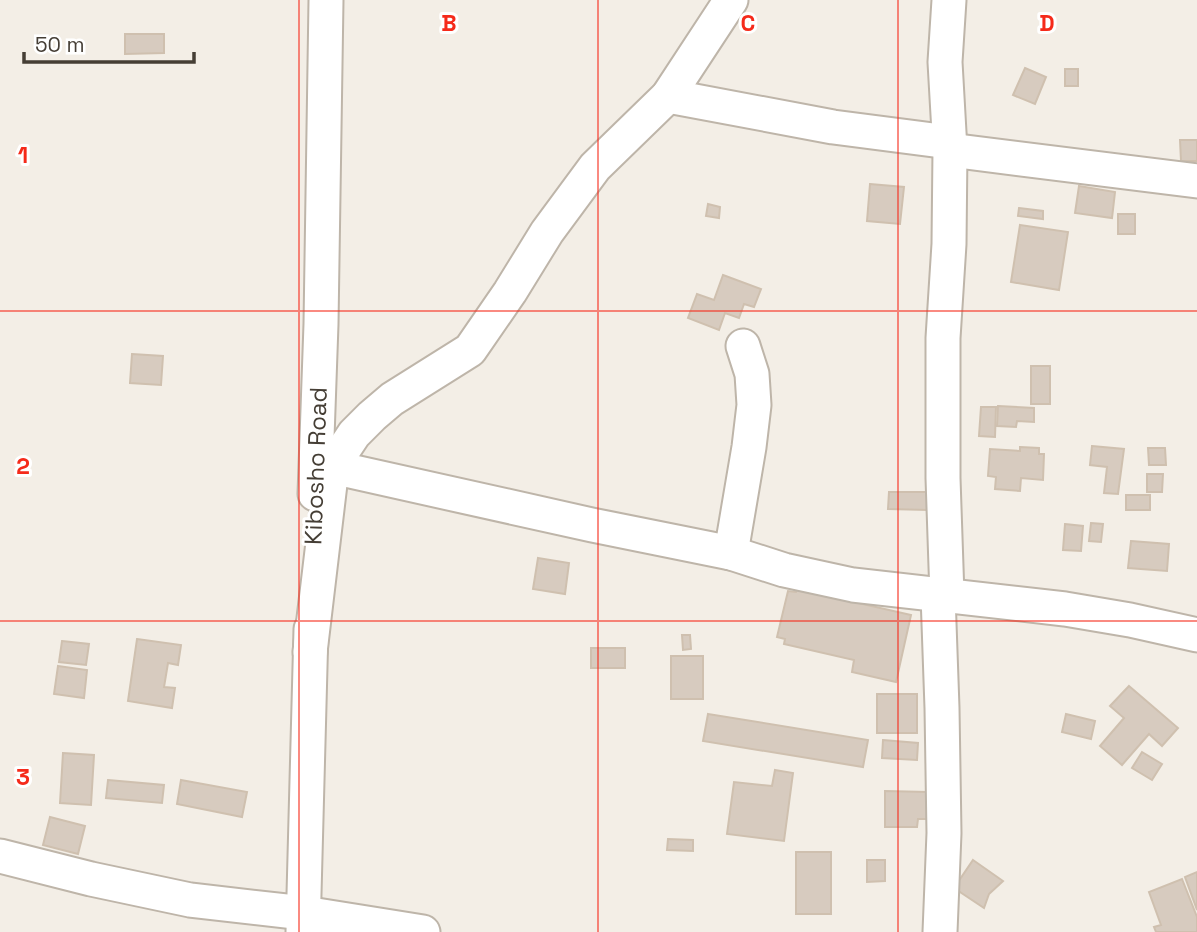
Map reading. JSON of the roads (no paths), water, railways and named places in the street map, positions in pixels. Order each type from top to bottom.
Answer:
[{"type":"street","name":"Kibosho Road","points":[[304,923],[321,324],[326,0]]},
{"type":"street","points":[[310,652],[332,467],[354,434],[372,416],[470,350],[547,232],[595,167],[668,96],[731,0]]},
{"type":"street","points":[[940,932],[944,833],[943,338],[950,146],[945,62],[949,0]]},
{"type":"street","points":[[668,96],[950,146],[1197,181]]},
{"type":"street","points":[[731,553],[754,405],[752,374],[743,346]]},
{"type":"street","points":[[332,467],[731,553],[784,570],[853,584],[1065,609],[1197,635]]},
{"type":"street","points":[[0,856],[91,879],[304,923],[423,932]]}]
